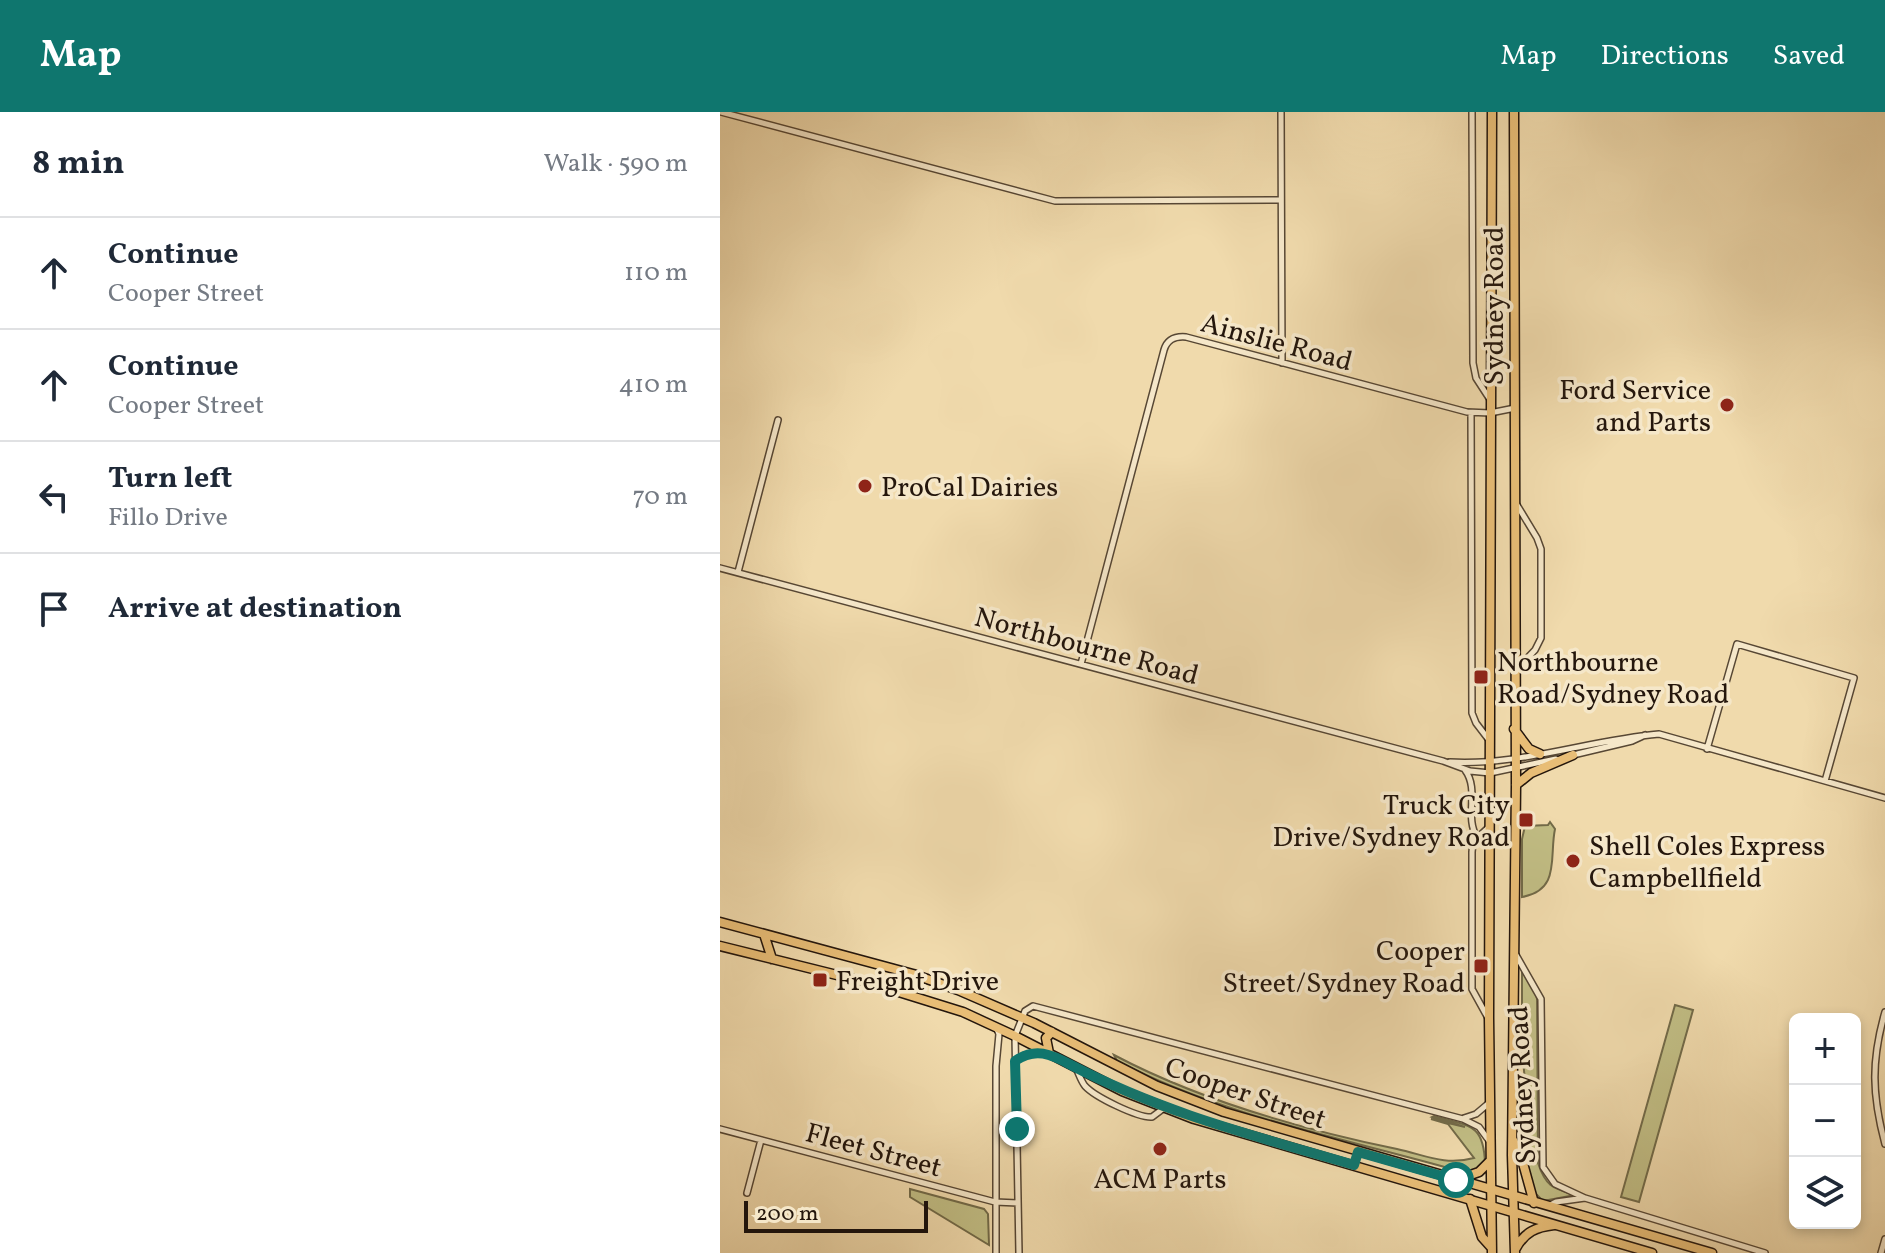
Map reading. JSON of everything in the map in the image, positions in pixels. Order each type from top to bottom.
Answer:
[{"type":"main road","name":"Sydney Road","points":[[1492,112],[1489,1018],[1492,1250]]},
{"type":"main road","name":"Sydney Road","points":[[1514,112],[1516,785],[1512,1197],[1515,1252]]},
{"type":"main road","points":[[1514,729],[1529,749],[1540,754]]},
{"type":"main road","points":[[1516,785],[1531,773],[1573,755]]},
{"type":"main road","name":"Cooper Street","points":[[720,922],[913,974],[958,990],[1022,1017],[1157,1086],[1193,1101],[1491,1191],[1712,1253]]},
{"type":"main road","points":[[764,934],[772,959]]},
{"type":"main road","name":"Cooper Street","points":[[720,946],[873,984],[963,1012],[1164,1108],[1194,1119],[1652,1253]]},
{"type":"main road","points":[[958,990],[963,999],[963,1012]]},
{"type":"main road","points":[[1049,1053],[1046,1038],[1052,1032]]},
{"type":"main road","points":[[1157,1086],[1165,1099],[1164,1108]]},
{"type":"main road","points":[[1193,1101],[1194,1119]]},
{"type":"main road","points":[[1512,1139],[1521,1156],[1534,1203]]},
{"type":"main road","points":[[1354,1165],[1358,1152]]},
{"type":"main road","points":[[1456,1180],[1479,1172],[1491,1160]]},
{"type":"main road","points":[[1470,1199],[1482,1237],[1492,1250]]},
{"type":"main road","points":[[1515,1252],[1522,1238],[1530,1232],[1554,1225]]},
{"type":"street","points":[[721,112],[1055,201],[1281,200]]},
{"type":"street","points":[[1281,112],[1282,363]]},
{"type":"street","name":"Sydney Road","points":[[1472,112],[1473,363],[1476,378],[1490,399]]},
{"type":"street","name":"Ainslie Road","points":[[1081,664],[1167,342],[1186,337],[1471,413],[1515,408]]},
{"type":"street","name":"Sydney Road","points":[[1471,413],[1472,713],[1490,741]]},
{"type":"street","points":[[738,572],[778,420]]},
{"type":"street","name":"Sydney Road","points":[[1514,672],[1535,650],[1541,638],[1539,542],[1515,500]]},
{"type":"street","name":"Northbourne Road","points":[[720,568],[1443,761],[1465,770],[1490,773]]},
{"type":"street","points":[[1707,749],[1737,644],[1854,678],[1825,781]]},
{"type":"street","points":[[1490,773],[1540,754],[1630,736],[1659,734],[1885,798]]},
{"type":"street","points":[[1514,763],[1573,755],[1645,735]]},
{"type":"street","name":"Northbourne Road","points":[[1443,761],[1514,763]]},
{"type":"street","name":"Sydney Road","points":[[1465,770],[1472,782],[1472,830],[1477,837],[1472,846],[1472,989],[1489,1018]]},
{"type":"street","points":[[1477,837],[1490,826]]},
{"type":"street","name":"Sydney Road","points":[[1515,954],[1541,999],[1543,1167],[1555,1184],[1585,1198],[1765,1253]]},
{"type":"street","name":"Cooper Street","points":[[1022,1017],[1028,1008],[1041,1007],[1463,1119],[1479,1127],[1490,1143]]},
{"type":"street","points":[[1885,1012],[1873,1068],[1875,1099],[1885,1144]]},
{"type":"street","points":[[1019,1253],[1015,1036],[1022,1017]]},
{"type":"street","points":[[996,1027],[999,1034],[996,1066],[996,1253]]},
{"type":"street","points":[[1015,1061],[1025,1055],[1049,1053]]},
{"type":"street","name":"Cooper Street","points":[[1076,1067],[1084,1085],[1134,1114],[1152,1117],[1164,1108]]},
{"type":"street","points":[[1463,1119],[1476,1114],[1489,1103]]},
{"type":"street","name":"Fleet Street","points":[[720,1129],[995,1202],[1018,1203]]},
{"type":"street","points":[[747,1193],[761,1140]]},
{"type":"street","points":[[1547,1207],[1556,1202],[1585,1198]]},
{"type":"street","points":[[1881,1253],[1885,1239]]},
{"type":"shaded area","points":[[1550,822],[1555,829],[1548,880],[1534,893],[1522,897],[1522,839],[1525,826],[1548,825]]},
{"type":"shaded area","points":[[1522,970],[1537,999],[1538,1163],[1551,1185],[1575,1195],[1543,1201],[1533,1191],[1522,1138],[1525,1081]]},
{"type":"shaded area","points":[[1675,1005],[1693,1010],[1639,1202],[1621,1197]]},
{"type":"shaded area","points":[[1114,1055],[1181,1086],[1252,1112],[1435,1159],[1453,1161],[1474,1158],[1448,1124],[1431,1119],[1465,1127],[1432,1117],[1457,1122],[1478,1133],[1485,1164],[1474,1172],[1459,1171],[1285,1125],[1158,1080],[1117,1061]]},
{"type":"shaded area","points":[[910,1189],[984,1209],[988,1214],[989,1245],[910,1197]]},
{"type":"place","name":"Ford Service and Parts","points":[[1727,405]]},
{"type":"place","name":"ProCal Dairies","points":[[865,486]]},
{"type":"place","name":"Northbourne Road/Sydney Road","points":[[1481,677]]},
{"type":"place","name":"Truck City Drive/Sydney Road","points":[[1526,820]]},
{"type":"place","name":"Shell Coles Express Campbellfield","points":[[1573,861]]},
{"type":"place","name":"Cooper Street/Sydney Road","points":[[1481,966]]},
{"type":"place","name":"Freight Drive","points":[[820,980]]},
{"type":"place","name":"ACM Parts","points":[[1160,1149]]},
{"type":"route","points":[[1017,1129],[1015,1061],[1025,1055],[1049,1053],[1122,1091],[1194,1119],[1354,1165],[1358,1152],[1456,1180]]}]
